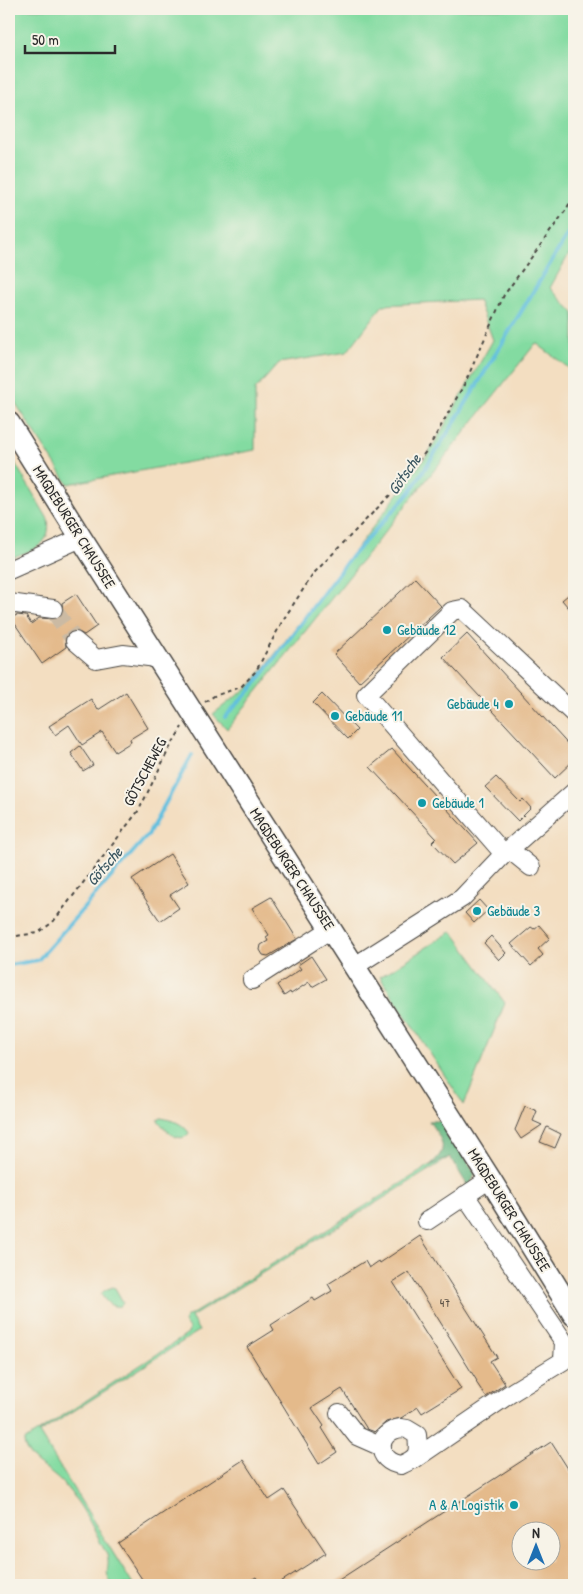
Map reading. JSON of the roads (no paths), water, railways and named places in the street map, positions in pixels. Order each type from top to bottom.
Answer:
[{"type":"main road","name":"MAGDEBURGER CHAUSSEE","points":[[9,424],[157,658],[196,709],[331,929],[574,1314]]},
{"type":"street","points":[[9,570],[81,538]]},
{"type":"street","points":[[9,602],[53,609]]},
{"type":"street","points":[[531,867],[507,852],[366,695],[452,611],[462,609],[574,714]]},
{"type":"street","points":[[75,641],[96,659],[123,654],[157,658]]},
{"type":"street","points":[[355,966],[462,898],[507,852],[574,792]]},
{"type":"street","points":[[252,980],[331,929]]},
{"type":"street","points":[[427,1221],[490,1179]]},
{"type":"street","points":[[413,1460],[419,1450],[417,1435],[401,1428],[389,1432],[385,1436],[382,1447],[386,1458],[401,1465],[413,1460],[514,1391],[563,1361],[564,1342],[465,1196]]},
{"type":"street","points":[[339,1413],[357,1436],[382,1447]]},
{"type":"waterway","name":"Götsche","points":[[225,717],[253,687],[349,559],[410,492],[454,423],[574,224]]},
{"type":"waterway","name":"Götsche","points":[[9,965],[38,960],[148,835],[192,755]]},
{"type":"tunnel","points":[[53,609],[75,641]]},
{"type":"place","name":"Gebäude 12","points":[[387,630]]},
{"type":"place","name":"Gebäude 4","points":[[509,704]]},
{"type":"place","name":"Gebäude 11","points":[[335,716]]},
{"type":"place","name":"Gebäude 1","points":[[422,803]]},
{"type":"place","name":"Gebäude 3","points":[[477,911]]},
{"type":"place","name":"A & A Logistik","points":[[514,1505]]}]
